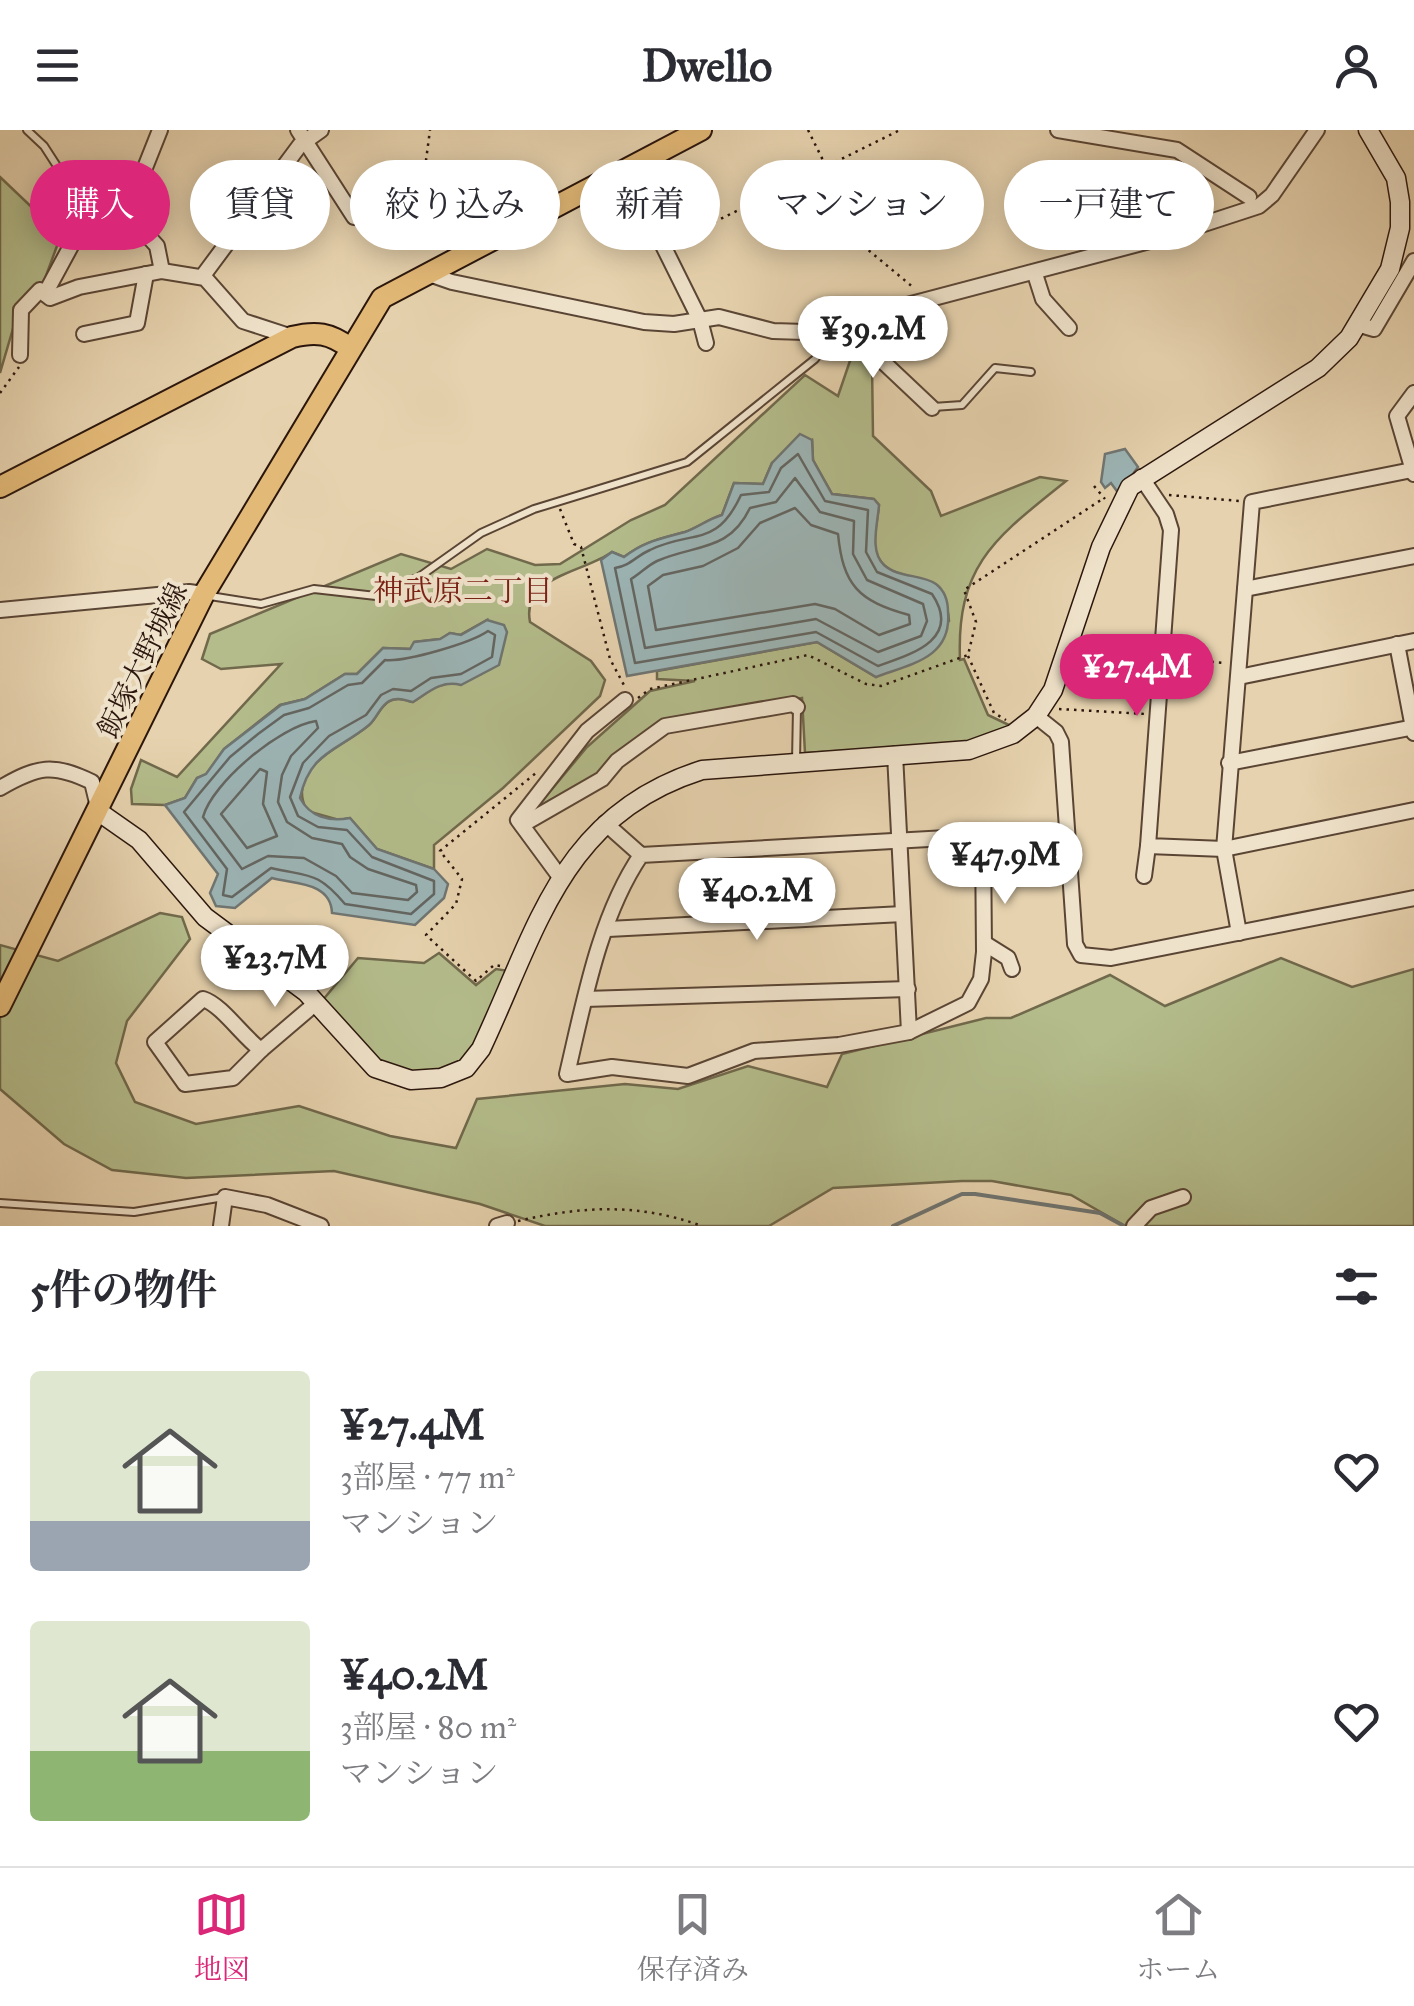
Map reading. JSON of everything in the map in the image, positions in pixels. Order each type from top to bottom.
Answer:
[{"type":"main road","name":"飯塚大野城線","points":[[643,160],[699,131]]},
{"type":"main road","name":"飯塚大野城線","points":[[0,1006],[204,594],[350,348],[382,298],[468,250]]},
{"type":"main road","points":[[0,487],[292,337],[312,332],[334,336],[350,348]]},
{"type":"street","points":[[148,160],[160,130]]},
{"type":"street","points":[[202,277],[301,135],[320,130]]},
{"type":"street","points":[[1058,130],[1177,150],[1249,196]]},
{"type":"street","points":[[426,272],[452,282],[644,322],[719,316],[773,331],[840,326],[926,298],[1035,274],[1258,206],[1272,195],[1317,130]]},
{"type":"street","points":[[0,788],[21,776],[62,768],[92,782],[99,812],[139,840],[206,918],[316,1003],[375,1068],[410,1080],[442,1078],[466,1068],[482,1049],[560,877],[604,823],[662,782],[702,770],[969,750],[1020,728],[1039,712],[1058,678],[1109,505],[1141,477],[1318,368],[1357,324],[1390,269],[1400,228],[1396,178],[1368,130]]},
{"type":"street","points":[[301,135],[350,211]]},
{"type":"street","points":[[44,294],[67,250]]},
{"type":"street","points":[[84,334],[137,324],[154,273],[157,250]]},
{"type":"street","points":[[665,250],[700,320],[706,343]]},
{"type":"street","points":[[1357,324],[1374,329],[1414,261]]},
{"type":"street","points":[[20,355],[22,310],[40,290],[44,294],[66,295],[80,287],[154,273],[202,277],[243,321],[292,337]]},
{"type":"street","points":[[1035,274],[1043,299],[1070,328]]},
{"type":"street","points":[[840,326],[932,408]]},
{"type":"street","points":[[1239,933],[1224,849],[1252,502],[1413,472],[1396,416],[1414,393]]},
{"type":"street","points":[[1141,477],[1156,497],[1170,530],[1144,876]]},
{"type":"street","points":[[1244,589],[1414,556]]},
{"type":"street","points":[[0,610],[189,592],[204,594]]},
{"type":"street","points":[[1239,671],[1414,641]]},
{"type":"street","points":[[1230,762],[1414,729],[1397,644]]},
{"type":"street","points":[[560,877],[518,820],[573,748],[631,699]]},
{"type":"street","points":[[522,825],[602,779],[617,761],[664,726],[793,704],[798,707]]},
{"type":"street","points":[[1039,712],[1061,742],[1075,944],[1081,955],[1112,958],[1414,898]]},
{"type":"street","points":[[896,754],[909,1032]]},
{"type":"street","points":[[1148,846],[1224,849],[1414,810]]},
{"type":"street","points":[[604,823],[641,855],[989,836],[984,944],[977,993],[968,1003],[909,1032],[839,1045],[754,1051],[688,1076],[612,1067],[567,1074],[585,999],[608,929],[625,879],[641,855]]},
{"type":"street","points":[[608,929],[903,914]]},
{"type":"street","points":[[984,944],[1008,958],[1012,969]]},
{"type":"street","points":[[585,999],[908,989]]},
{"type":"street","points":[[261,1050],[239,1034],[216,1003],[203,998],[155,1042],[186,1084],[233,1078],[316,1003]]},
{"type":"street","points":[[221,1226],[225,1197],[268,1206],[321,1226]]},
{"type":"street","points":[[1134,1226],[1151,1208],[1183,1197]]},
{"type":"lane","points":[[27,130],[53,160]]},
{"type":"lane","points":[[204,594],[261,604],[314,590],[376,596],[419,578],[481,533],[557,501],[686,462],[816,359],[840,326]]},
{"type":"lane","points":[[932,408],[962,405],[995,368],[1031,372]]},
{"type":"lane","points":[[796,762],[798,707]]},
{"type":"lane","points":[[0,1204],[134,1212],[225,1197]]},
{"type":"path","points":[[427,160],[430,130]]},
{"type":"path","points":[[808,130],[824,160]]},
{"type":"path","points":[[839,160],[900,130]]},
{"type":"path","points":[[868,250],[926,298]]},
{"type":"path","points":[[0,393],[18,370],[20,355]]},
{"type":"path","points":[[1020,728],[994,714],[968,654],[976,622],[964,590],[1109,505],[1094,486]]},
{"type":"path","points":[[1156,497],[1252,502]]},
{"type":"path","points":[[557,501],[574,544],[581,547],[610,659],[631,699],[650,688],[808,655],[866,684],[881,686],[968,654]]},
{"type":"path","points":[[1162,658],[1239,671]]},
{"type":"path","points":[[1039,712],[1159,716]]},
{"type":"path","points":[[517,972],[494,965],[476,981],[426,935],[456,904],[462,879],[440,851],[543,767]]},
{"type":"path","points":[[502,1225],[573,1208],[616,1207],[702,1226]]},
{"type":"green space","points":[[0,177],[30,206],[30,250],[55,250],[43,284],[17,315],[0,373]]},
{"type":"green space","points":[[852,355],[872,364],[873,436],[931,491],[941,516],[1040,477],[1066,481],[1002,536],[974,575],[965,599],[960,660],[964,659],[988,715],[1011,726],[969,743],[805,753],[802,698],[664,722],[596,776],[527,819],[587,747],[650,691],[695,681],[657,679],[657,671],[817,642],[876,677],[949,621],[945,601],[937,589],[883,564],[875,547],[879,505],[873,499],[832,494],[813,460],[812,440],[772,463],[763,484],[734,483],[722,515],[646,544],[624,557],[612,552],[544,585],[535,595],[530,622],[591,661],[605,680],[600,696],[503,788],[434,845],[434,869],[377,849],[350,818],[339,820],[307,811],[303,782],[320,759],[369,725],[390,701],[413,702],[435,687],[481,674],[487,620],[460,635],[450,633],[441,639],[415,642],[411,649],[383,648],[357,674],[345,674],[305,699],[280,705],[224,749],[206,775],[197,778],[185,798],[165,805],[132,804],[131,789],[141,760],[177,777],[281,664],[221,669],[202,659],[210,634],[401,554],[451,569],[487,549],[535,565],[560,564],[631,520],[665,505],[805,375],[838,396]]},
{"type":"green space","points":[[160,913],[182,917],[190,939],[127,1021],[116,1063],[135,1102],[196,1124],[299,1106],[390,1136],[456,1148],[477,1099],[625,1084],[678,1089],[748,1066],[827,1087],[842,1054],[986,1018],[1011,1018],[1110,975],[1165,1006],[1281,958],[1352,987],[1414,969],[1414,1226],[1125,1226],[1071,1195],[992,1181],[962,1181],[833,1188],[769,1226],[545,1226],[480,1204],[334,1171],[186,1178],[112,1170],[64,1144],[0,1089],[0,945],[58,961]]},
{"type":"green space","points":[[439,953],[476,985],[496,969],[509,971],[476,1046],[458,1063],[426,1075],[382,1066],[322,1001],[358,958],[424,963]]},
{"type":"water","points":[[800,434],[812,440],[813,460],[832,494],[874,499],[879,505],[876,545],[884,565],[930,581],[942,590],[948,612],[943,640],[927,657],[876,677],[817,642],[627,676],[601,560],[612,552],[624,557],[646,544],[722,515],[734,483],[763,484],[772,463]]},
{"type":"water","points":[[1125,449],[1138,467],[1119,494],[1111,483],[1105,488],[1101,482],[1105,454]]},
{"type":"water","points":[[487,620],[504,625],[507,632],[499,665],[461,685],[436,688],[413,702],[389,701],[369,725],[318,761],[300,798],[321,817],[350,818],[377,849],[434,869],[448,884],[444,898],[415,925],[332,913],[330,903],[318,889],[272,878],[235,908],[216,906],[210,893],[218,874],[165,805],[185,798],[197,778],[206,774],[224,749],[281,705],[305,699],[345,674],[357,674],[383,648],[410,649],[414,642],[440,639],[450,633],[461,635]]},
{"type":"waterway","points":[[893,1226],[962,1194],[1100,1213],[1124,1226]]},
{"type":"district","name":"神武原二丁目","points":[[463,591]]}]
